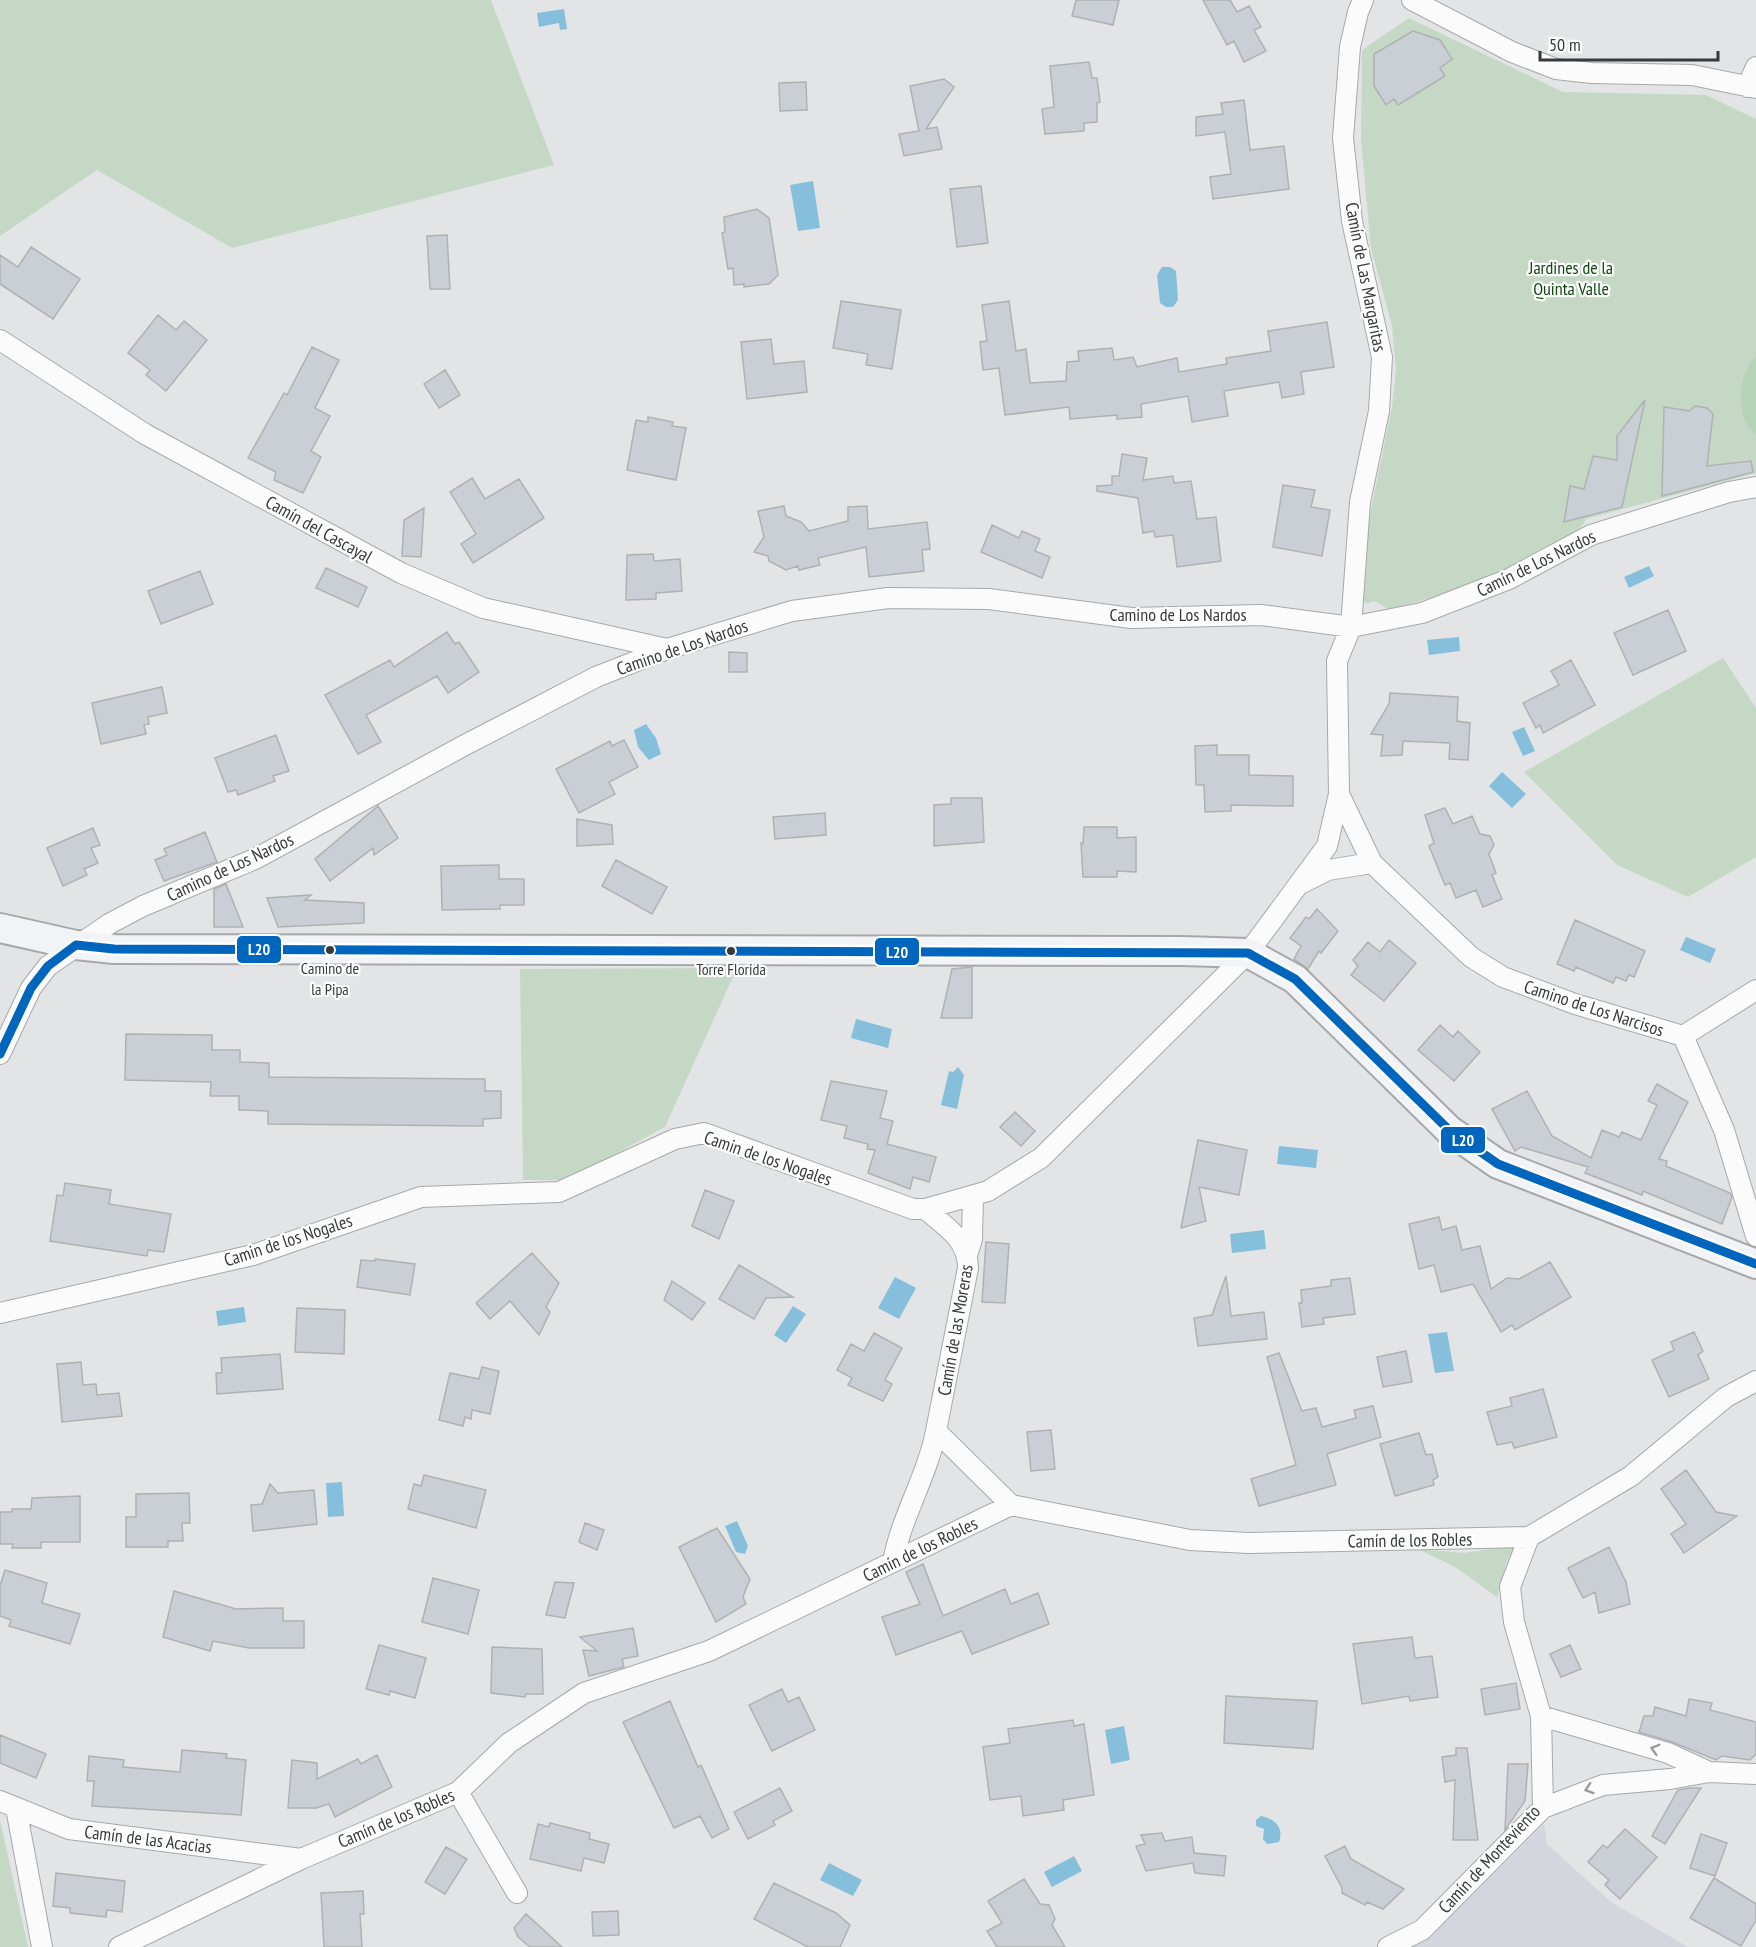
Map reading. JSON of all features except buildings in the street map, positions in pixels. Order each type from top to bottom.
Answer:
[{"type":"street","name":"Camín de Las Margaritas","points":[[1339,794],[1337,661],[1351,627],[1360,502],[1379,411],[1382,357],[1352,221],[1343,138],[1350,47],[1363,0]]},
{"type":"street","points":[[1412,0],[1512,52],[1556,69],[1592,73],[1692,75],[1753,90],[1756,68]]},
{"type":"street","name":"Camín del Cascayal","points":[[0,340],[145,434],[401,573],[483,608],[667,649]]},
{"type":"street","name":"Camín de Los Nardos","points":[[1351,627],[1422,613],[1509,579],[1591,535],[1729,492],[1756,487]]},
{"type":"street","name":"Camino de Los Nardos","points":[[76,945],[143,906],[255,859],[596,677],[667,649],[792,611],[888,598],[989,599],[1131,618],[1261,615],[1351,627]]},
{"type":"street","name":"Camino de Los Narcisos","points":[[1339,794],[1372,863],[1471,957],[1503,977],[1575,1004],[1683,1036],[1724,1130],[1755,1254]]},
{"type":"street","name":"Camin de los Nogales","points":[[0,1312],[253,1255],[421,1197],[559,1192],[675,1140],[704,1132],[913,1209],[925,1209],[988,1191],[1041,1158],[1248,953],[1327,846],[1339,794]]},
{"type":"street","points":[[1300,884],[1328,870],[1372,863]]},
{"type":"street","points":[[0,928],[76,945],[114,949],[1248,953],[1295,979],[1449,1131],[1498,1164],[1755,1254]]},
{"type":"street","points":[[0,1054],[31,988],[48,966],[76,945]]},
{"type":"street","points":[[1683,1036],[1756,990]]},
{"type":"street","points":[[968,1252],[972,1239],[973,1196]]},
{"type":"street","name":"Camín de las Moreras","points":[[893,1562],[897,1540],[930,1461],[968,1268],[968,1252],[954,1234],[925,1209]]},
{"type":"street","name":"Camín de los Robles","points":[[119,1947],[301,1859],[458,1792],[509,1743],[584,1693],[709,1651],[1011,1505],[1202,1541],[1249,1543],[1529,1537],[1631,1476],[1726,1397],[1756,1381]]},
{"type":"street","points":[[936,1431],[1011,1505]]},
{"type":"street","name":"Camín de Monteviento","points":[[1388,1947],[1422,1930],[1543,1808],[1541,1716],[1514,1622],[1510,1587],[1529,1537]]},
{"type":"street","points":[[1541,1716],[1668,1753],[1709,1772]]},
{"type":"street","points":[[1543,1808],[1603,1785],[1670,1779],[1709,1772],[1756,1774]]},
{"type":"street","points":[[458,1792],[517,1893]]},
{"type":"street","points":[[8,1805],[42,1947]]},
{"type":"street","name":"Camín de las Acacias","points":[[8,1805],[69,1829],[301,1859]]},
{"type":"shaded area","points":[[1544,1824],[1547,1844],[1611,1902],[1688,1947],[1413,1947],[1431,1937]]},
{"type":"green space","points":[[0,0],[491,0],[554,165],[232,248],[97,170],[0,236]]},
{"type":"green space","name":"Jardines de la Quinta Valle","points":[[1409,18],[1563,92],[1706,95],[1756,119],[1756,473],[1586,519],[1575,532],[1555,546],[1527,560],[1463,587],[1388,609],[1374,601],[1367,604],[1363,600],[1366,534],[1392,407],[1396,371],[1392,326],[1371,248],[1361,141],[1362,50]]},
{"type":"green space","points":[[1756,356],[1756,435],[1744,418],[1741,396],[1745,374]]},
{"type":"green space","points":[[1723,658],[1756,708],[1756,857],[1688,897],[1617,865],[1524,772]]},
{"type":"green space","points":[[737,968],[665,1127],[567,1180],[523,1180],[520,969]]},
{"type":"green space","points":[[1515,1545],[1506,1563],[1497,1597],[1455,1567],[1418,1549],[1464,1553]]},
{"type":"green space","points":[[0,1820],[28,1947],[0,1947]]},
{"type":"water","points":[[564,9],[567,29],[560,30],[559,23],[539,27],[537,13]]},
{"type":"water","points":[[813,181],[820,228],[798,231],[790,185]]},
{"type":"water","points":[[1162,267],[1170,267],[1176,271],[1178,300],[1173,307],[1166,307],[1160,303],[1157,275]]},
{"type":"water","points":[[1649,566],[1654,576],[1629,588],[1624,577]]},
{"type":"water","points":[[1459,637],[1460,651],[1429,655],[1427,640]]},
{"type":"water","points":[[646,724],[656,738],[661,754],[649,760],[638,747],[634,730]]},
{"type":"water","points":[[1524,727],[1535,751],[1523,756],[1512,732]]},
{"type":"water","points":[[1502,772],[1526,794],[1512,808],[1489,786]]},
{"type":"water","points":[[1686,937],[1716,949],[1710,963],[1680,950]]},
{"type":"water","points":[[856,1019],[892,1029],[888,1048],[851,1038]]},
{"type":"water","points":[[958,1067],[964,1075],[957,1109],[941,1105],[949,1071],[953,1072]]},
{"type":"water","points":[[1279,1146],[1318,1150],[1316,1168],[1277,1164]]},
{"type":"water","points":[[1264,1230],[1266,1249],[1232,1253],[1230,1234]]},
{"type":"water","points":[[895,1277],[916,1288],[899,1319],[878,1308]]},
{"type":"water","points":[[793,1306],[806,1314],[786,1343],[774,1335]]},
{"type":"water","points":[[244,1307],[246,1322],[218,1326],[216,1311]]},
{"type":"water","points":[[1447,1332],[1454,1371],[1435,1373],[1428,1334]]},
{"type":"water","points":[[342,1482],[344,1516],[328,1517],[326,1483]]},
{"type":"water","points":[[737,1521],[748,1546],[745,1554],[736,1552],[725,1526]]},
{"type":"water","points":[[1124,1726],[1130,1760],[1111,1764],[1105,1730]]},
{"type":"water","points":[[1261,1816],[1277,1825],[1280,1832],[1279,1842],[1267,1844],[1263,1839],[1264,1829],[1256,1826],[1256,1820]]},
{"type":"water","points":[[1074,1856],[1082,1871],[1052,1887],[1044,1872]]},
{"type":"water","points":[[829,1863],[862,1880],[853,1896],[820,1880]]},
{"type":"transit line","name":"L20","points":[[0,1054],[31,988],[48,966],[76,945],[114,949],[1248,953],[1295,979],[1449,1130],[1498,1164],[1756,1264]]},
{"type":"place","name":"Camino de la Pipa","points":[[330,950]]},
{"type":"place","name":"Torre Florida","points":[[731,951]]}]
